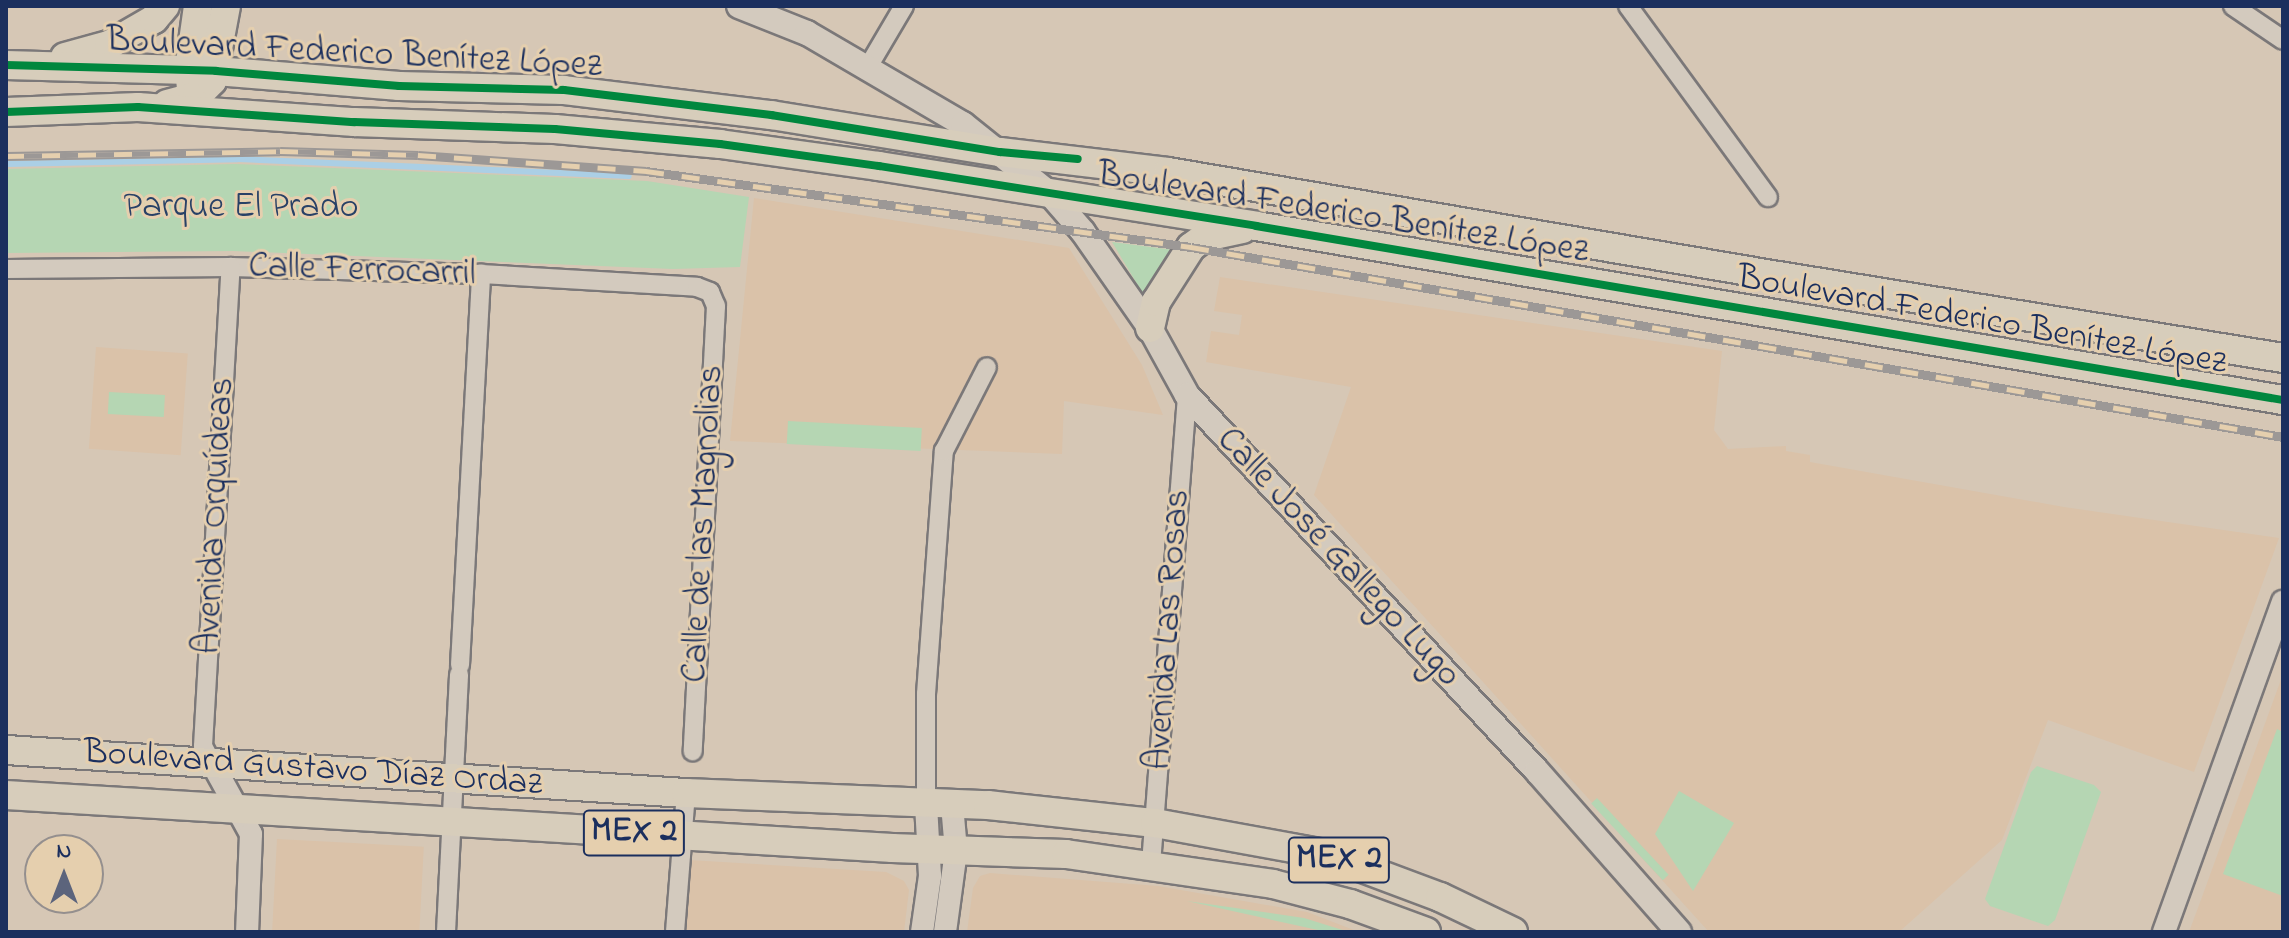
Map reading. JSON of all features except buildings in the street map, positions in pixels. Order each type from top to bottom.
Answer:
[{"type":"main road","points":[[16,65],[109,45],[154,19],[165,6]]},
{"type":"main road","points":[[198,6],[201,79],[228,114]]},
{"type":"main road","points":[[138,107],[201,79],[226,6]]},
{"type":"main road","name":"Calle José Gallego Lugo","points":[[739,6],[807,33],[963,124],[1050,194],[1088,239],[1150,328],[1187,395],[1537,771],[1679,932]]},
{"type":"main road","name":"Boulevard Federico Benítez López","points":[[16,65],[201,79],[564,90],[771,115],[1010,160],[1168,172],[1720,267],[2283,358]]},
{"type":"main road","name":"Boulevard Federico Benítez López","points":[[6,112],[138,107],[555,129],[720,144],[1256,226],[2283,400]]},
{"type":"main road","points":[[1150,328],[1156,302],[1191,247],[1205,237],[1256,226]]},
{"type":"main road","points":[[2254,395],[2283,418]]},
{"type":"main road","name":"Boulevard Gustavo Díaz Ordaz","points":[[6,750],[686,793],[939,804],[1155,823],[1325,854],[1440,897],[1513,932]]},
{"type":"main road","name":"Boulevard Gustavo Díaz Ordaz","points":[[6,795],[682,836],[1066,854],[1273,884],[1350,904],[1426,932]]},
{"type":"street","points":[[868,67],[904,6]]},
{"type":"street","points":[[1628,6],[1768,197]]},
{"type":"street","points":[[2233,6],[2283,40]]},
{"type":"street","name":"Calle Ferrocarril","points":[[6,269],[231,267],[481,274],[697,287],[715,297]]},
{"type":"street","name":"Avenida Orquídeas","points":[[212,763],[203,746],[231,267]]},
{"type":"street","points":[[446,932],[481,274]]},
{"type":"street","name":"Calle de las Magnolias","points":[[693,751],[715,297]]},
{"type":"street","points":[[945,932],[943,850],[926,694],[944,451],[987,367]]},
{"type":"street","name":"Avenida Las Rosas","points":[[1151,864],[1187,395]]},
{"type":"street","points":[[2164,932],[2283,602]]},
{"type":"street","points":[[212,763],[251,834],[253,848],[247,932]]},
{"type":"street","points":[[675,932],[686,793]]},
{"type":"street","points":[[922,932],[943,850]]},
{"type":"shaded area","points":[[754,198],[1069,248],[1142,365],[1163,415],[1064,401],[1062,454],[730,441]]},
{"type":"shaded area","points":[[1220,277],[1722,351],[1714,430],[1728,449],[1786,446],[1786,451],[1810,455],[1810,462],[2064,507],[2279,538],[2194,772],[2048,720],[2002,840],[1899,932],[1709,932],[1314,495],[1351,387],[1206,362],[1211,331],[1239,335],[1242,315],[1214,311]]},
{"type":"shaded area","points":[[96,347],[188,353],[181,455],[89,449]]},
{"type":"shaded area","points":[[2283,674],[2283,932],[2189,932],[2202,897]]},
{"type":"shaded area","points":[[277,839],[424,847],[419,932],[272,932]]},
{"type":"shaded area","points":[[689,860],[886,872],[904,881],[909,890],[904,932],[683,932]]},
{"type":"shaded area","points":[[990,873],[1158,886],[1307,912],[1359,932],[967,932],[973,888],[980,876]]},
{"type":"green space","name":"Parque El Prado","points":[[235,164],[647,181],[749,197],[740,267],[673,269],[233,251],[6,253],[6,169]]},
{"type":"green space","points":[[1112,242],[1182,251],[1146,299]]},
{"type":"green space","points":[[109,392],[165,395],[164,417],[108,414]]},
{"type":"green space","points":[[788,421],[922,428],[921,451],[787,444]]},
{"type":"green space","points":[[2277,729],[2283,732],[2283,896],[2223,874]]},
{"type":"green space","points":[[2037,766],[2094,785],[2101,792],[2055,920],[2048,926],[1990,906],[1985,899],[2031,772]]},
{"type":"green space","points":[[1679,791],[1734,823],[1693,891],[1655,834]]},
{"type":"green space","points":[[1597,798],[1669,875],[1663,880],[1591,803]]},
{"type":"green space","points":[[1187,901],[1304,918],[1349,932],[1327,932]]},
{"type":"waterway","points":[[6,164],[238,159],[629,176]]},
{"type":"railway","points":[[6,156],[280,151],[418,155],[646,171],[1191,247],[2283,437]]},
{"type":"cycle path","points":[[6,65],[216,71],[399,86],[564,90],[771,115],[1000,152],[1078,159]]},
{"type":"cycle path","points":[[6,112],[138,107],[354,122],[555,129],[720,144],[1256,226],[2283,400]]}]
